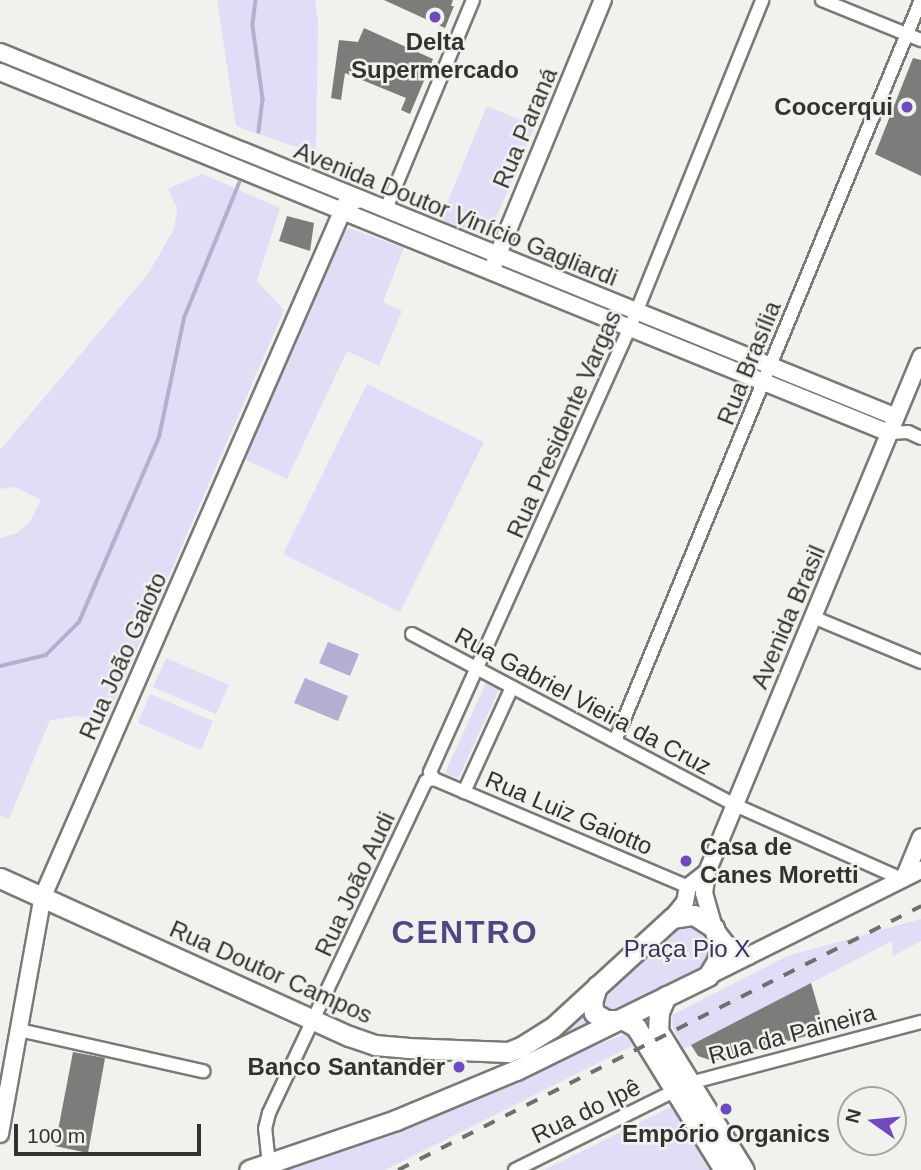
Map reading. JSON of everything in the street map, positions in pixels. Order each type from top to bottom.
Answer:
[{"type":"main road","name":"Rua Doutor Campos","points":[[0,878],[363,1041],[407,1048],[508,1052],[533,1041],[552,1028],[598,985]]},
{"type":"main road","points":[[516,1070],[615,1020],[708,976],[717,961],[720,949],[714,928],[694,915],[672,918],[598,985],[592,1002],[594,1013],[606,1020],[615,1020],[630,1022],[683,1086],[744,1170]]},
{"type":"main road","points":[[666,996],[659,1012],[658,1031],[724,1170]]},
{"type":"main road","points":[[249,1170],[396,1120],[623,1029],[633,1030],[642,1036]]},
{"type":"street","points":[[369,223],[383,217],[473,0]]},
{"type":"street","name":"Rua Paraná","points":[[490,272],[603,0]]},
{"type":"street","name":"Rua Presidente Vargas","points":[[478,668],[629,330],[761,0]]},
{"type":"street","points":[[822,0],[921,40]]},
{"type":"street","name":"Rua Brasília","points":[[615,741],[920,0]]},
{"type":"street","name":"Avenida Doutor Vinício Gagliardi","points":[[0,52],[896,417]]},
{"type":"street","name":"Avenida Doutor Vinício Gagliardi","points":[[0,72],[629,330],[889,433]]},
{"type":"street","points":[[106,115],[112,98]]},
{"type":"street","points":[[342,212],[345,205],[359,199]]},
{"type":"street","name":"Rua João Gaioto","points":[[0,1134],[43,896],[342,212]]},
{"type":"street","name":"Avenida Brasil","points":[[688,887],[707,872],[921,357]]},
{"type":"street","points":[[896,417],[908,432],[921,438]]},
{"type":"street","points":[[889,433],[908,432]]},
{"type":"street","points":[[813,617],[921,662]]},
{"type":"street","name":"Rua Gabriel Vieira da Cruz","points":[[412,634],[735,805],[903,879]]},
{"type":"street","name":"Rua João Audi","points":[[269,1165],[265,1129],[270,1113],[426,781],[434,779],[430,772],[478,668]]},
{"type":"street","points":[[464,792],[512,687]]},
{"type":"street","name":"Rua Luiz Gaiotto","points":[[434,779],[688,887]]},
{"type":"street","points":[[903,879],[921,837]]},
{"type":"street","points":[[708,976],[921,870]]},
{"type":"street","points":[[707,872],[704,893],[714,928],[733,953],[748,956]]},
{"type":"street","points":[[672,918],[685,902],[689,893],[688,887]]},
{"type":"street","name":"Rua da Paineira","points":[[683,1086],[921,1023]]},
{"type":"street","points":[[19,1030],[203,1071]]},
{"type":"street","name":"Rua do Ipê","points":[[515,1170],[683,1086]]},
{"type":"green space","points":[[217,0],[315,0],[318,21],[316,154],[236,126]]},
{"type":"green space","points":[[487,106],[535,126],[493,225],[489,231],[479,234],[440,220]]},
{"type":"green space","points":[[202,174],[280,208],[257,281],[284,310],[106,721],[77,716],[50,720],[9,819],[0,815],[0,538],[17,533],[29,523],[41,500],[15,487],[0,489],[0,450],[148,274],[174,229],[177,209],[168,189]]},
{"type":"green space","points":[[349,228],[404,248],[383,302],[402,311],[379,366],[347,351],[287,479],[242,458],[343,232]]},
{"type":"green space","points":[[367,384],[484,442],[400,612],[283,554]]},
{"type":"green space","points":[[166,658],[229,685],[216,714],[153,687]]},
{"type":"green space","points":[[486,683],[499,690],[458,779],[445,773]]},
{"type":"green space","points":[[150,694],[213,721],[201,750],[138,723]]},
{"type":"green space","points":[[921,919],[921,941],[893,956],[892,941],[684,1049],[673,1028],[672,1015],[787,956]]},
{"type":"green space","name":"Praça Pio X","points":[[691,921],[714,940],[708,967],[510,1065],[506,1054],[675,924]]},
{"type":"green space","points":[[623,1035],[634,1037],[638,1043],[385,1170],[277,1170]]},
{"type":"green space","points":[[675,1105],[714,1170],[544,1170]]},
{"type":"shaded area","points":[[328,642],[359,654],[350,676],[319,663]]},
{"type":"shaded area","points":[[305,678],[348,696],[338,721],[294,703]]},
{"type":"building","name":"Delta Supermercado","points":[[384,0],[453,0],[451,6],[454,6],[445,28]]},
{"type":"building","points":[[364,28],[433,59],[410,114],[401,110],[406,98],[345,73],[341,100],[331,98],[339,40],[358,42]]},
{"type":"building","name":"Coocerqui","points":[[913,58],[921,60],[921,176],[875,154]]},
{"type":"building","points":[[287,216],[314,223],[310,251],[279,241]]},
{"type":"building","points":[[811,983],[825,1031],[713,1061],[698,1056],[691,1045]]},
{"type":"building","points":[[73,1052],[105,1058],[88,1153],[55,1146]]},
{"type":"waterway","points":[[256,0],[253,26],[263,99],[259,132]]},
{"type":"waterway","points":[[0,666],[46,655],[79,622],[159,437],[184,318],[239,183]]},
{"type":"railway","points":[[398,1170],[921,906]]},
{"type":"place","name":"Delta Supermercado","points":[[435,17]]},
{"type":"place","name":"Coocerqui","points":[[907,107]]},
{"type":"place","name":"Casa de Canes Moretti","points":[[686,861]]},
{"type":"place","name":"Banco Santander","points":[[459,1067]]},
{"type":"place","name":"Empório Organics","points":[[726,1109]]},
{"type":"district","name":"CENTRO","points":[[465,932]]}]
